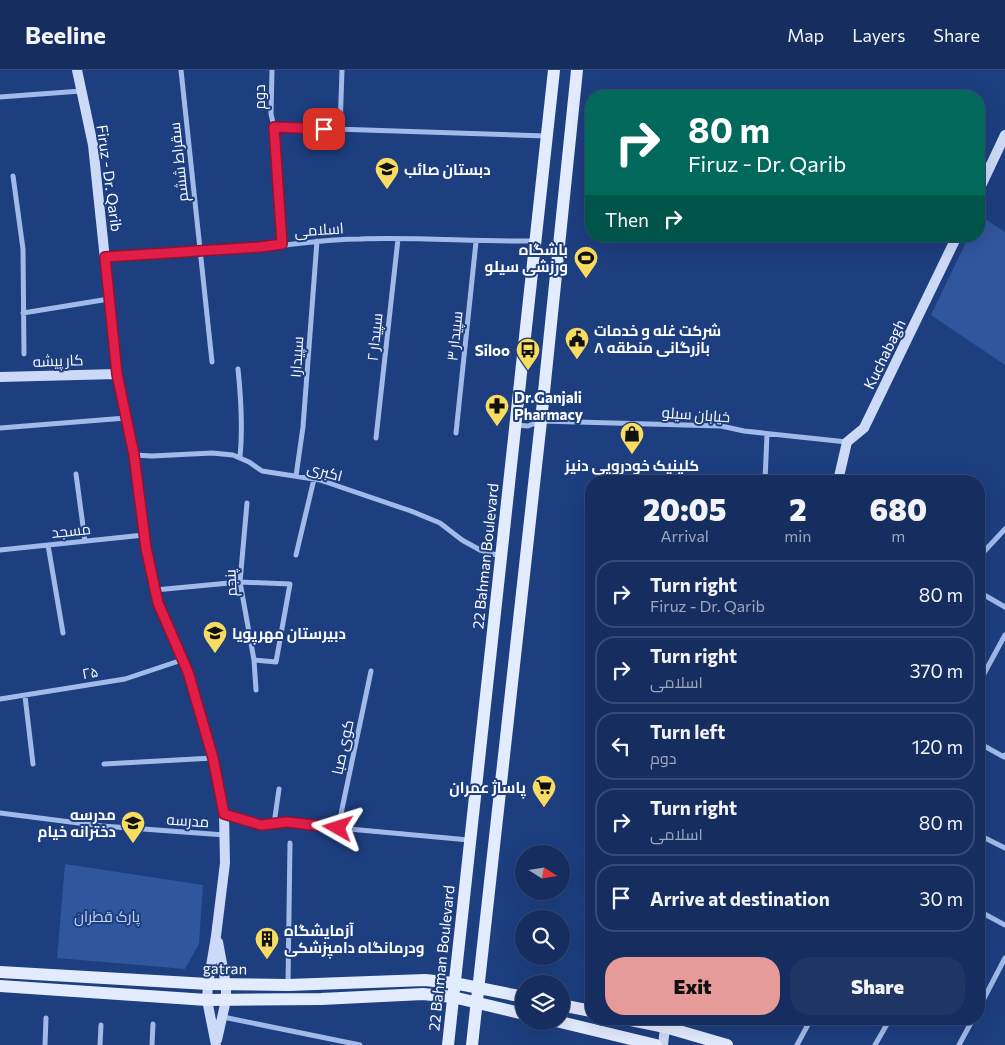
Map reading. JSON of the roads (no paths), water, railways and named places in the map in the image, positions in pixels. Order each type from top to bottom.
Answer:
[{"type":"main road","name":"Firuz - Dr. Qarib","points":[[77,70],[93,145],[117,374],[134,455],[155,590],[158,603],[188,672],[213,758],[224,814],[225,863],[207,1000],[216,1045],[222,1017]]},
{"type":"main road","name":"22 Bahman Boulevard","points":[[448,1045],[554,70]]},
{"type":"main road","points":[[472,1045],[541,421],[577,70]]},
{"type":"main road","points":[[985,177],[1005,135]]},
{"type":"main road","name":"Kuchabagh","points":[[847,442],[864,428],[954,242]]},
{"type":"main road","name":"کار پیشه","points":[[0,377],[117,374]]},
{"type":"main road","points":[[839,475],[847,442]]},
{"type":"main road","points":[[216,936],[226,984],[226,1000],[222,1017]]},
{"type":"main road","name":"gatran","points":[[0,972],[208,984],[288,985],[425,980],[454,983],[515,995]]},
{"type":"main road","name":"gatran","points":[[0,986],[207,1000],[321,999],[423,994],[453,997],[515,1012]]},
{"type":"main road","points":[[570,1007],[585,1011]]},
{"type":"main road","points":[[570,1024],[656,1045]]},
{"type":"main road","points":[[663,1045],[665,1025]]},
{"type":"main road","points":[[671,1025],[727,1045]]},
{"type":"street","name":"سقراط ششم","points":[[181,70],[212,362]]},
{"type":"street","name":"دوم","points":[[272,70],[271,114],[274,127],[282,244]]},
{"type":"street","points":[[340,129],[342,70]]},
{"type":"street","points":[[0,97],[81,91]]},
{"type":"street","points":[[274,127],[547,136]]},
{"type":"street","points":[[14,176],[23,249],[24,354]]},
{"type":"street","name":"اسلامی","points":[[105,257],[260,247],[317,241],[398,239],[476,242],[536,241]]},
{"type":"street","name":"سپیدار ۲","points":[[376,438],[398,239]]},
{"type":"street","name":"سپیدار۱","points":[[296,476],[303,427],[317,241]]},
{"type":"street","name":"سپیدار ۳","points":[[456,432],[476,242]]},
{"type":"street","points":[[23,313],[110,298]]},
{"type":"street","points":[[238,369],[242,442],[240,457]]},
{"type":"street","points":[[0,428],[126,418]]},
{"type":"street","name":"خیابان سیلو","points":[[515,425],[528,426],[541,421],[721,426],[744,432],[847,442]]},
{"type":"street","points":[[765,475],[767,434]]},
{"type":"street","name":"اکبری","points":[[134,455],[212,453],[233,455],[240,457],[262,471],[314,479],[411,511],[440,524],[480,550],[501,556]]},
{"type":"street","points":[[76,474],[85,541]]},
{"type":"street","points":[[296,555],[314,479]]},
{"type":"street","name":"پنجم","points":[[246,503],[240,582],[254,660],[256,690]]},
{"type":"street","points":[[985,551],[1005,529]]},
{"type":"street","name":"مسجد","points":[[0,550],[145,535]]},
{"type":"street","points":[[48,545],[63,633]]},
{"type":"street","points":[[155,590],[240,582],[290,584],[276,662],[254,660]]},
{"type":"street","points":[[985,595],[1005,607]]},
{"type":"street","points":[[985,672],[1005,635]]},
{"type":"street","name":"۲۵","points":[[0,699],[125,679],[183,660]]},
{"type":"street","name":"کوی صبا","points":[[338,828],[371,671]]},
{"type":"street","points":[[25,696],[33,764]]},
{"type":"street","points":[[985,746],[1004,757],[1005,755]]},
{"type":"street","points":[[104,764],[213,758]]},
{"type":"street","points":[[274,824],[279,789]]},
{"type":"street","name":"مدرسه","points":[[0,813],[102,826],[225,835]]},
{"type":"street","points":[[224,814],[261,825],[287,822],[470,840]]},
{"type":"street","points":[[985,838],[1005,848]]},
{"type":"street","points":[[288,985],[290,843]]},
{"type":"street","points":[[985,914],[1005,925]]},
{"type":"street","points":[[985,996],[1005,958]]},
{"type":"street","points":[[222,1017],[360,1045]]},
{"type":"street","points":[[45,1045],[46,1018]]},
{"type":"street","points":[[100,1045],[101,1024]]},
{"type":"street","points":[[152,1045],[153,1024]]},
{"type":"street","points":[[797,1045],[808,1025]]},
{"type":"street","points":[[875,1045],[887,1025]]},
{"type":"street","points":[[960,1045],[970,1025]]},
{"type":"place","name":"دبستان صائب","points":[[387,190]]},
{"type":"place","name":"باشگاه ورزشی سیلو","points":[[586,279]]},
{"type":"place","name":"شرکت غله و خدمات بازرگانی منطقه ۸","points":[[577,360]]},
{"type":"place","name":"Siloo","points":[[528,371]]},
{"type":"place","name":"Dr.Ganjali Pharmacy","points":[[497,427]]},
{"type":"place","name":"کلینیک خودرویی دنیز","points":[[632,455]]},
{"type":"place","name":"دبیرستان مهرپویا","points":[[215,654]]},
{"type":"place","name":"پاساژ عمران","points":[[544,808]]},
{"type":"place","name":"مدرسه دخترانه خیام","points":[[133,844]]},
{"type":"place","name":"آزمایشگاه ودرمانگاه دامپزشکی","points":[[267,960]]},
{"type":"park label","name":"پارک قطران","points":[[107,916]]}]
